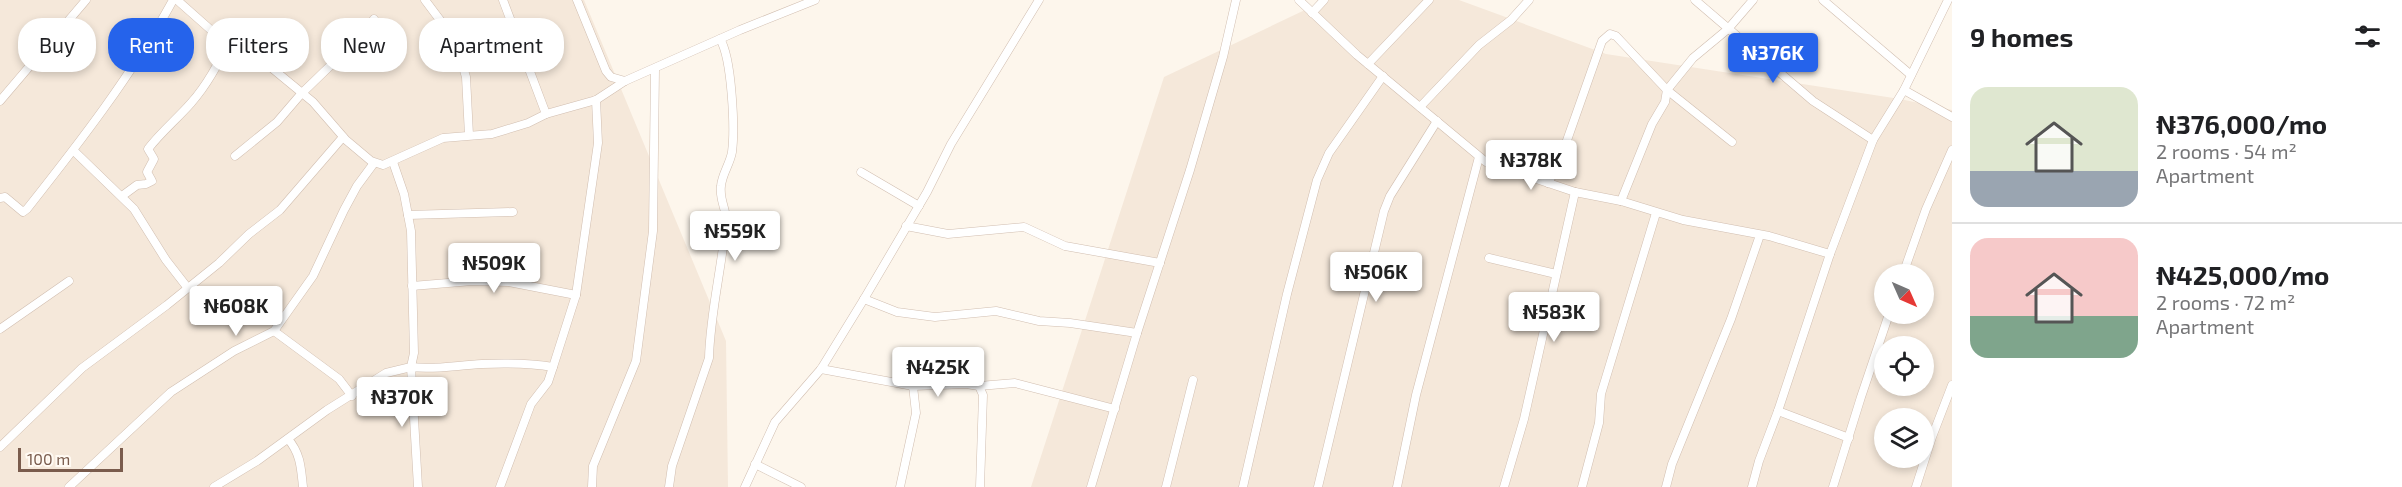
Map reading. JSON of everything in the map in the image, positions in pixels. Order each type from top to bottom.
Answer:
[{"type":"street","points":[[0,101],[86,0]]},
{"type":"street","points":[[0,198],[5,197],[23,212],[74,151],[126,78],[175,0],[206,26]]},
{"type":"street","points":[[424,0],[455,40],[466,77],[470,135]]},
{"type":"street","points":[[503,0],[546,114]]},
{"type":"street","points":[[577,0],[606,71],[611,77],[625,81]]},
{"type":"street","points":[[276,72],[313,102],[343,137],[374,163],[382,165],[443,138],[492,134],[528,123],[546,114],[596,100],[625,81],[815,0]]},
{"type":"street","points":[[745,487],[775,422],[820,369],[864,299],[951,144],[1039,0]]},
{"type":"street","points":[[1091,487],[1218,77],[1236,0]]},
{"type":"street","points":[[1299,0],[1368,64],[1486,162],[1575,192],[1621,201],[1656,213],[1760,235],[1830,254]]},
{"type":"street","points":[[1312,13],[1324,0]]},
{"type":"street","points":[[1368,64],[1429,0]]},
{"type":"street","points":[[1420,107],[1479,45],[1510,20],[1529,0]]},
{"type":"street","points":[[1695,0],[1814,101],[1873,140]]},
{"type":"street","points":[[1621,201],[1652,124],[1665,102],[1667,90],[1693,58],[1728,29],[1752,0]]},
{"type":"street","points":[[1823,0],[1911,75]]},
{"type":"street","points":[[1752,487],[1830,254],[1873,140],[1904,90],[1948,0]]},
{"type":"street","points":[[1548,183],[1559,163],[1602,41],[1610,34],[1616,36],[1667,90],[1732,142]]},
{"type":"street","points":[[669,487],[672,466],[710,358],[710,339],[722,264],[727,214],[722,205],[721,187],[732,151],[732,117],[726,49],[720,39]]},
{"type":"street","points":[[592,487],[593,466],[636,361],[653,231],[655,69]]},
{"type":"street","points":[[122,196],[137,185],[152,181],[147,172],[154,159],[148,149],[191,103],[214,72]]},
{"type":"street","points":[[235,156],[277,122],[324,72]]},
{"type":"street","points":[[1243,487],[1287,294],[1317,180],[1329,153],[1383,76]]},
{"type":"street","points":[[1904,90],[1952,117]]},
{"type":"street","points":[[500,487],[531,404],[548,382],[576,294],[598,142],[596,100]]},
{"type":"street","points":[[1318,487],[1384,211],[1413,158],[1437,121]]},
{"type":"street","points":[[0,447],[82,368],[219,263],[249,234],[280,210],[343,137]]},
{"type":"street","points":[[1907,264],[1926,209],[1952,150]]},
{"type":"street","points":[[74,151],[134,209],[166,260],[188,286]]},
{"type":"street","points":[[1397,487],[1416,395],[1479,158]]},
{"type":"street","points":[[393,162],[404,194],[411,231],[414,354],[411,367],[418,487]]},
{"type":"street","points":[[69,487],[171,392],[234,351],[274,331],[313,276],[344,210],[357,186],[374,163]]},
{"type":"street","points":[[861,172],[918,206]]},
{"type":"street","points":[[1504,487],[1524,419],[1575,192]]},
{"type":"street","points":[[408,215],[513,212]]},
{"type":"street","points":[[1582,487],[1599,423],[1601,394],[1656,213]]},
{"type":"street","points":[[906,226],[948,234],[1024,227],[1065,246],[1160,263]]},
{"type":"street","points":[[1666,487],[1672,464],[1731,319],[1760,235]]},
{"type":"street","points":[[1489,258],[1556,274]]},
{"type":"street","points":[[0,329],[69,281]]},
{"type":"street","points":[[412,286],[472,281],[509,282],[576,294]]},
{"type":"street","points":[[864,299],[897,312],[935,317],[996,311],[1039,321],[1070,322],[1137,333]]},
{"type":"street","points":[[1833,487],[1886,324]]},
{"type":"street","points":[[274,331],[339,379],[352,396]]},
{"type":"street","points":[[214,487],[386,373],[411,367],[425,369],[528,363],[553,368]]},
{"type":"street","points":[[820,369],[913,386],[966,384],[978,386],[1015,383],[1116,409]]},
{"type":"street","points":[[1166,487],[1193,380]]},
{"type":"street","points":[[1916,487],[1932,436],[1952,385]]},
{"type":"street","points":[[900,487],[916,413],[913,386]]},
{"type":"street","points":[[978,386],[983,395],[980,487]]},
{"type":"street","points":[[1778,411],[1849,438]]},
{"type":"street","points":[[288,439],[301,462],[303,487]]},
{"type":"street","points":[[755,464],[801,487]]},
{"type":"shaded area","points":[[0,0],[584,0],[726,341],[728,487],[0,487]]},
{"type":"shaded area","points":[[1326,0],[1459,0],[1606,54],[1900,99],[1952,110],[1952,487],[1031,487],[1164,77]]}]
